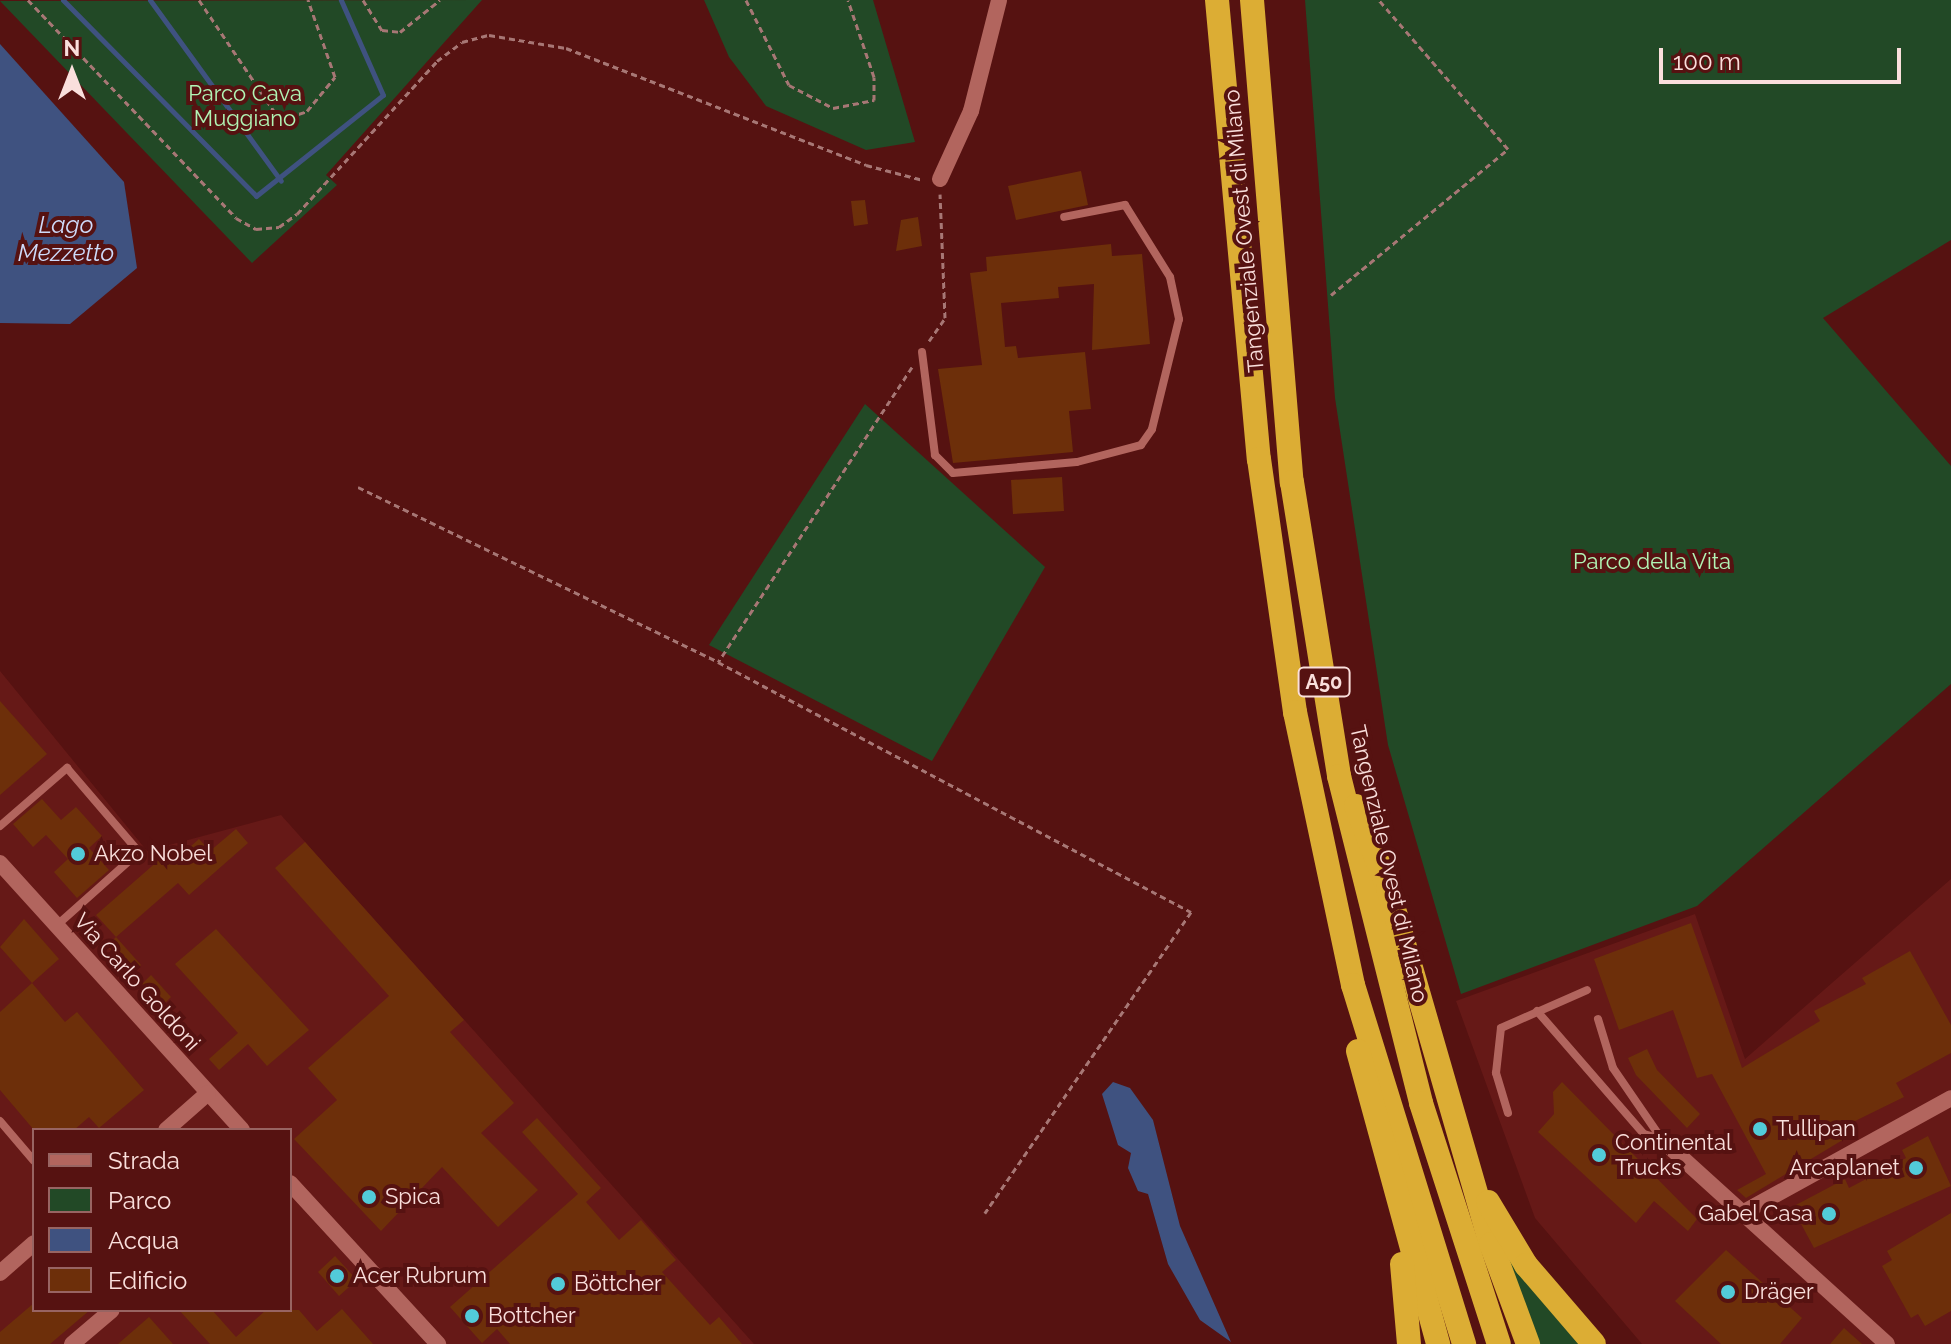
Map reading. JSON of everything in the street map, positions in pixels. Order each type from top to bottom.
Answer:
[{"type":"highway","name":"Tangenziale Ovest di Milano","points":[[1217,0],[1275,591],[1353,985],[1464,1344]]},
{"type":"highway","name":"Tangenziale Ovest di Milano","points":[[1252,0],[1292,482],[1339,776],[1421,1103],[1499,1344]]},
{"type":"highway","points":[[1339,776],[1388,888],[1439,1081],[1528,1344]]},
{"type":"highway","points":[[1353,985],[1364,1088],[1438,1344]]},
{"type":"highway","points":[[1439,1081],[1492,1212],[1526,1265],[1594,1344]]},
{"type":"highway","points":[[1397,1210],[1409,1344]]},
{"type":"street","points":[[940,179],[971,111],[999,0]]},
{"type":"street","name":"Via Carlo Goldoni","points":[[0,863],[240,1128]]},
{"type":"street","points":[[168,1128],[208,1093]]},
{"type":"street","points":[[1744,1212],[1951,1098]]},
{"type":"street","points":[[1661,1139],[1887,1344]]},
{"type":"street","points":[[292,1185],[438,1344]]},
{"type":"street","points":[[0,1273],[32,1245]]},
{"type":"street","points":[[72,1344],[110,1312]]},
{"type":"street","points":[[88,1330],[99,1344]]},
{"type":"lane","points":[[922,352],[935,455],[953,473],[1077,462],[1141,445],[1152,429],[1179,319],[1170,277],[1125,205],[1064,217]]},
{"type":"lane","points":[[0,826],[67,768],[139,852],[57,926]]},
{"type":"lane","points":[[1508,1113],[1496,1073],[1496,1037],[1508,1023],[1587,990]]},
{"type":"lane","points":[[1537,1011],[1644,1134],[1661,1139]]},
{"type":"lane","points":[[1598,1019],[1613,1068],[1661,1139]]},
{"type":"lane","points":[[0,1121],[32,1159]]},
{"type":"path","points":[[28,0],[236,218],[256,229],[279,227],[331,181],[437,61],[489,35],[566,48],[866,165],[940,179],[945,318],[718,662]]},
{"type":"path","points":[[199,0],[280,120],[307,111],[335,77],[308,0]]},
{"type":"path","points":[[363,0],[382,30],[400,32],[440,0]]},
{"type":"path","points":[[746,0],[789,85],[833,108],[874,100],[874,77],[848,0]]},
{"type":"path","points":[[1331,295],[1508,149],[1379,0]]},
{"type":"path","points":[[358,487],[718,662],[1191,912],[985,1213]]},
{"type":"shaded area","points":[[0,671],[147,851],[281,815],[754,1344],[0,1344]]},
{"type":"shaded area","points":[[1951,879],[1951,1344],[1642,1344],[1535,1218],[1456,1001],[1695,914],[1745,1059]]},
{"type":"green space","name":"Parco Cava Muggiano","points":[[482,0],[326,175],[337,185],[252,263],[0,1]]},
{"type":"green space","points":[[704,0],[873,0],[915,142],[866,150],[766,106],[729,57]]},
{"type":"green space","name":"Parco della Vita","points":[[1305,0],[1951,0],[1951,240],[1823,318],[1951,466],[1951,684],[1697,906],[1461,994],[1388,745],[1335,398]]},
{"type":"green space","points":[[865,404],[1045,567],[932,761],[709,645]]},
{"type":"green space","points":[[1506,1256],[1588,1344],[1535,1344]]},
{"type":"water","name":"Lago Mezzetto","points":[[0,44],[124,182],[137,268],[70,324],[0,323]]},
{"type":"water","points":[[1113,1082],[1130,1088],[1153,1120],[1180,1226],[1231,1342],[1200,1320],[1168,1264],[1148,1194],[1138,1191],[1128,1168],[1131,1153],[1118,1145],[1102,1094]]},
{"type":"building","points":[[1081,171],[1088,205],[1016,220],[1008,186]]},
{"type":"building","points":[[865,200],[868,224],[854,226],[851,201]]},
{"type":"building","points":[[918,217],[922,246],[896,251],[901,220]]},
{"type":"building","points":[[1111,244],[1112,256],[1142,254],[1150,344],[1092,350],[1094,284],[1058,287],[1059,298],[1001,303],[1005,347],[1016,346],[1018,358],[1085,352],[1091,409],[1069,411],[1073,452],[953,463],[938,369],[982,365],[970,273],[987,271],[986,257]]},
{"type":"building","points":[[1062,477],[1064,511],[1013,514],[1011,480]]},
{"type":"building","points":[[0,701],[47,754],[0,795]]},
{"type":"building","name":"Akzo Nobel","points":[[42,799],[61,820],[76,807],[102,836],[89,848],[109,870],[77,898],[54,872],[68,859],[46,835],[33,847],[13,824]]},
{"type":"building","points":[[236,829],[248,843],[189,895],[178,883],[116,937],[96,915],[167,853],[174,861],[199,839],[210,851]]},
{"type":"building","points":[[305,842],[464,1020],[450,1032],[514,1103],[481,1133],[538,1190],[498,1227],[442,1167],[381,1231],[294,1139],[337,1100],[308,1068],[389,996],[275,868]]},
{"type":"building","points":[[24,919],[59,959],[32,983],[0,947]]},
{"type":"building","points":[[1691,923],[1742,1068],[1820,1021],[1814,1011],[1866,984],[1862,978],[1910,951],[1951,1025],[1951,1053],[1896,1083],[1904,1097],[1851,1123],[1856,1132],[1746,1198],[1737,1190],[1766,1174],[1712,1074],[1697,1078],[1673,1010],[1619,1030],[1594,959]]},
{"type":"building","points":[[216,929],[309,1030],[267,1066],[248,1044],[219,1070],[209,1059],[238,1033],[175,964]]},
{"type":"building","points":[[116,937],[141,965],[132,973],[107,946]]},
{"type":"building","points":[[151,975],[171,997],[162,1006],[142,984]]},
{"type":"building","points":[[32,983],[65,1022],[77,1012],[144,1090],[99,1128],[89,1117],[76,1128],[32,1128],[0,1090],[0,1012]]},
{"type":"building","points":[[1647,1049],[1657,1070],[1700,1114],[1687,1128],[1636,1075],[1628,1058]]},
{"type":"building","name":"Continental Trucks","points":[[1562,1082],[1697,1219],[1688,1231],[1654,1201],[1636,1223],[1538,1132],[1554,1114],[1553,1092]]},
{"type":"building","points":[[537,1118],[601,1188],[586,1202],[619,1240],[641,1220],[676,1260],[662,1272],[710,1325],[719,1317],[742,1344],[510,1344],[497,1329],[482,1343],[450,1307],[578,1194],[522,1132]]},
{"type":"building","points":[[1928,1136],[1951,1186],[1814,1248],[1792,1207],[1845,1179],[1849,1188],[1906,1158],[1902,1150]]},
{"type":"building","points":[[1951,1213],[1951,1311],[1925,1326],[1918,1314],[1911,1318],[1882,1266],[1892,1260],[1887,1251]]},
{"type":"building","name":"Dräger","points":[[1726,1250],[1802,1318],[1780,1344],[1721,1344],[1675,1301]]},
{"type":"building","name":"Acer Rubrum","points":[[335,1256],[357,1280],[339,1296],[318,1272]]},
{"type":"building","points":[[32,1305],[32,1312],[88,1312],[50,1344],[0,1344],[0,1332]]},
{"type":"building","points":[[342,1309],[373,1344],[210,1344],[181,1312],[214,1312],[236,1337],[264,1312],[299,1310],[317,1331]]},
{"type":"building","points":[[149,1317],[173,1344],[118,1344]]},
{"type":"building","points":[[1844,1328],[1862,1344],[1830,1344]]},
{"type":"waterway","points":[[63,0],[256,196],[383,95],[341,0]]},
{"type":"waterway","points":[[150,0],[281,181]]},
{"type":"place","name":"Akzo Nobel","points":[[78,854]]},
{"type":"place","name":"Tullipan","points":[[1760,1129]]},
{"type":"place","name":"Continental Trucks","points":[[1599,1155]]},
{"type":"place","name":"Arcaplanet","points":[[1916,1168]]},
{"type":"place","name":"Spica","points":[[369,1197]]},
{"type":"place","name":"Gabel Casa","points":[[1829,1214]]},
{"type":"place","name":"Acer Rubrum","points":[[337,1276]]},
{"type":"place","name":"Böttcher","points":[[558,1284]]},
{"type":"place","name":"Dräger","points":[[1728,1292]]},
{"type":"place","name":"Bottcher","points":[[472,1316]]}]
